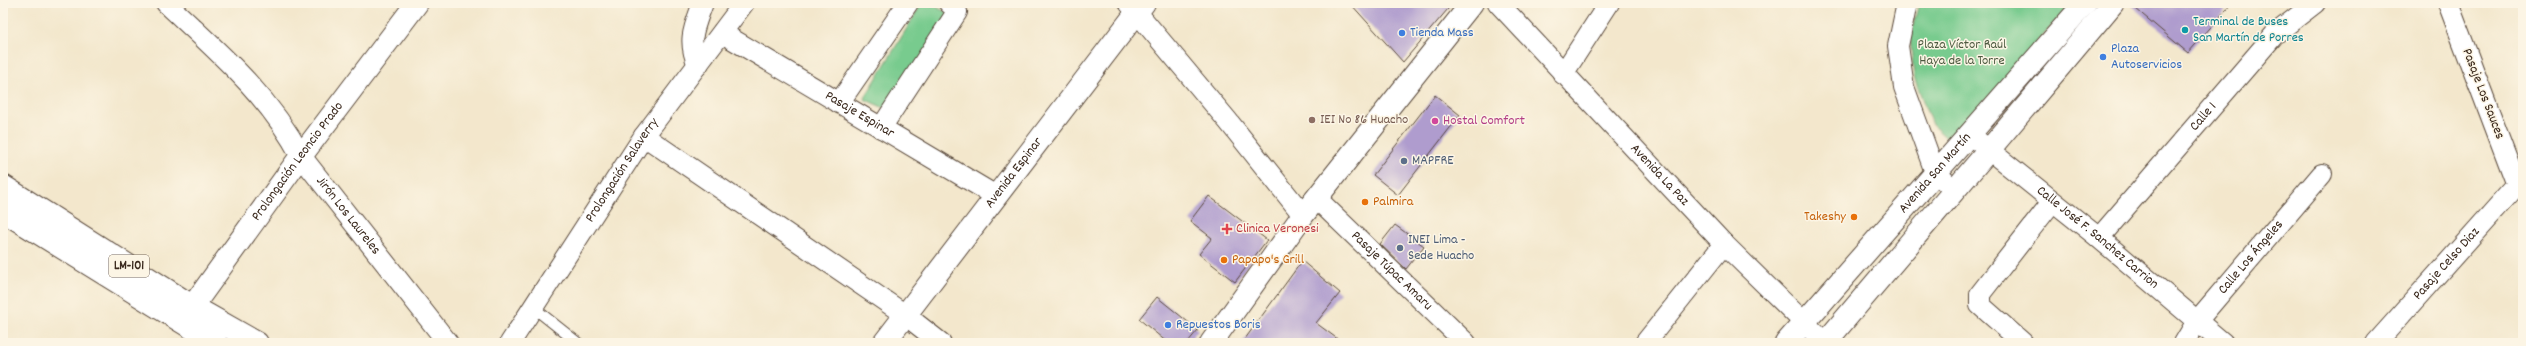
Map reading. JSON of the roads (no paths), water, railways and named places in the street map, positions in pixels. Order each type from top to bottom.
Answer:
[{"type":"street","name":"Jirón Los Laureles","points":[[166,3],[247,79],[297,149],[448,343]]},
{"type":"street","name":"Prolongación Leoncio Prado","points":[[180,310],[297,149],[399,3]]},
{"type":"street","name":"Prolongación Leoncio Prado","points":[[297,149],[417,3]]},
{"type":"street","points":[[698,65],[691,49],[694,31],[703,3]]},
{"type":"street","name":"Prolongación Salaverry","points":[[510,343],[644,136],[744,3]]},
{"type":"street","points":[[840,103],[908,3]]},
{"type":"street","points":[[881,128],[956,12],[956,8],[949,3]]},
{"type":"street","points":[[1211,343],[1316,198],[1472,3]]},
{"type":"street","name":"Avenida La Paz","points":[[1498,3],[1724,244],[1825,343]]},
{"type":"street","points":[[1563,74],[1609,3]]},
{"type":"street","points":[[1907,3],[1898,46],[1904,87],[1935,172],[1954,190]]},
{"type":"street","name":"Avenida San Martín","points":[[1786,343],[2085,3]]},
{"type":"street","name":"Avenida San Martín","points":[[1825,343],[1954,190],[1990,151],[2113,3]]},
{"type":"street","name":"Calle 1","points":[[2099,238],[2275,34],[2315,3]]},
{"type":"street","name":"Pasaje Los Sauces","points":[[2448,3],[2517,185]]},
{"type":"street","points":[[1137,6],[1303,215]]},
{"type":"street","name":"Avenida Espinar","points":[[884,343],[904,314],[996,196],[1137,6]]},
{"type":"street","name":"Pasaje Espinar","points":[[722,33],[996,196]]},
{"type":"street","name":"Calle José F. Sanchez Carrion","points":[[1969,134],[2052,202],[2099,238],[2223,343]]},
{"type":"street","points":[[644,136],[904,314],[941,343]]},
{"type":"street","name":"Calle Los Ángeles","points":[[2184,343],[2197,321],[2322,174]]},
{"type":"street","name":"Pasaje Celso Diaz","points":[[2376,343],[2517,185]]},
{"type":"street","name":"LM-101","points":[[5,192],[180,310],[216,343]]},
{"type":"street","name":"Pasaje Túpac Amaru","points":[[1316,198],[1466,343]]},
{"type":"street","points":[[2023,343],[1980,306],[1978,299],[1980,294],[2052,202]]},
{"type":"street","name":"LM-101","points":[[3,211],[180,310],[257,343]]},
{"type":"street","points":[[1646,343],[1724,244]]},
{"type":"lane","points":[[534,308],[578,343]]},
{"type":"place","name":"Terminal de Buses San Martín de Porres","points":[[2185,30]]},
{"type":"place","name":"Tienda Mass","points":[[1402,33]]},
{"type":"place","name":"Plaza Autoservicios","points":[[2103,57]]},
{"type":"place","name":"IEI No 86 Huacho","points":[[1312,120]]},
{"type":"place","name":"Hostal Comfort","points":[[1435,121]]},
{"type":"place","name":"MAPFRE","points":[[1404,161]]},
{"type":"place","name":"Palmira","points":[[1365,202]]},
{"type":"place","name":"Takeshy","points":[[1854,217]]},
{"type":"place","name":"Clinica Veronesi","points":[[1227,229]]},
{"type":"place","name":"INEI Lima - Sede Huacho","points":[[1400,248]]},
{"type":"place","name":"Papapo's Grill","points":[[1224,260]]},
{"type":"place","name":"Repuestos Boris","points":[[1168,325]]},
{"type":"park label","name":"Plaza Víctor Raúl Haya de la Torre","points":[[1962,54]]}]
